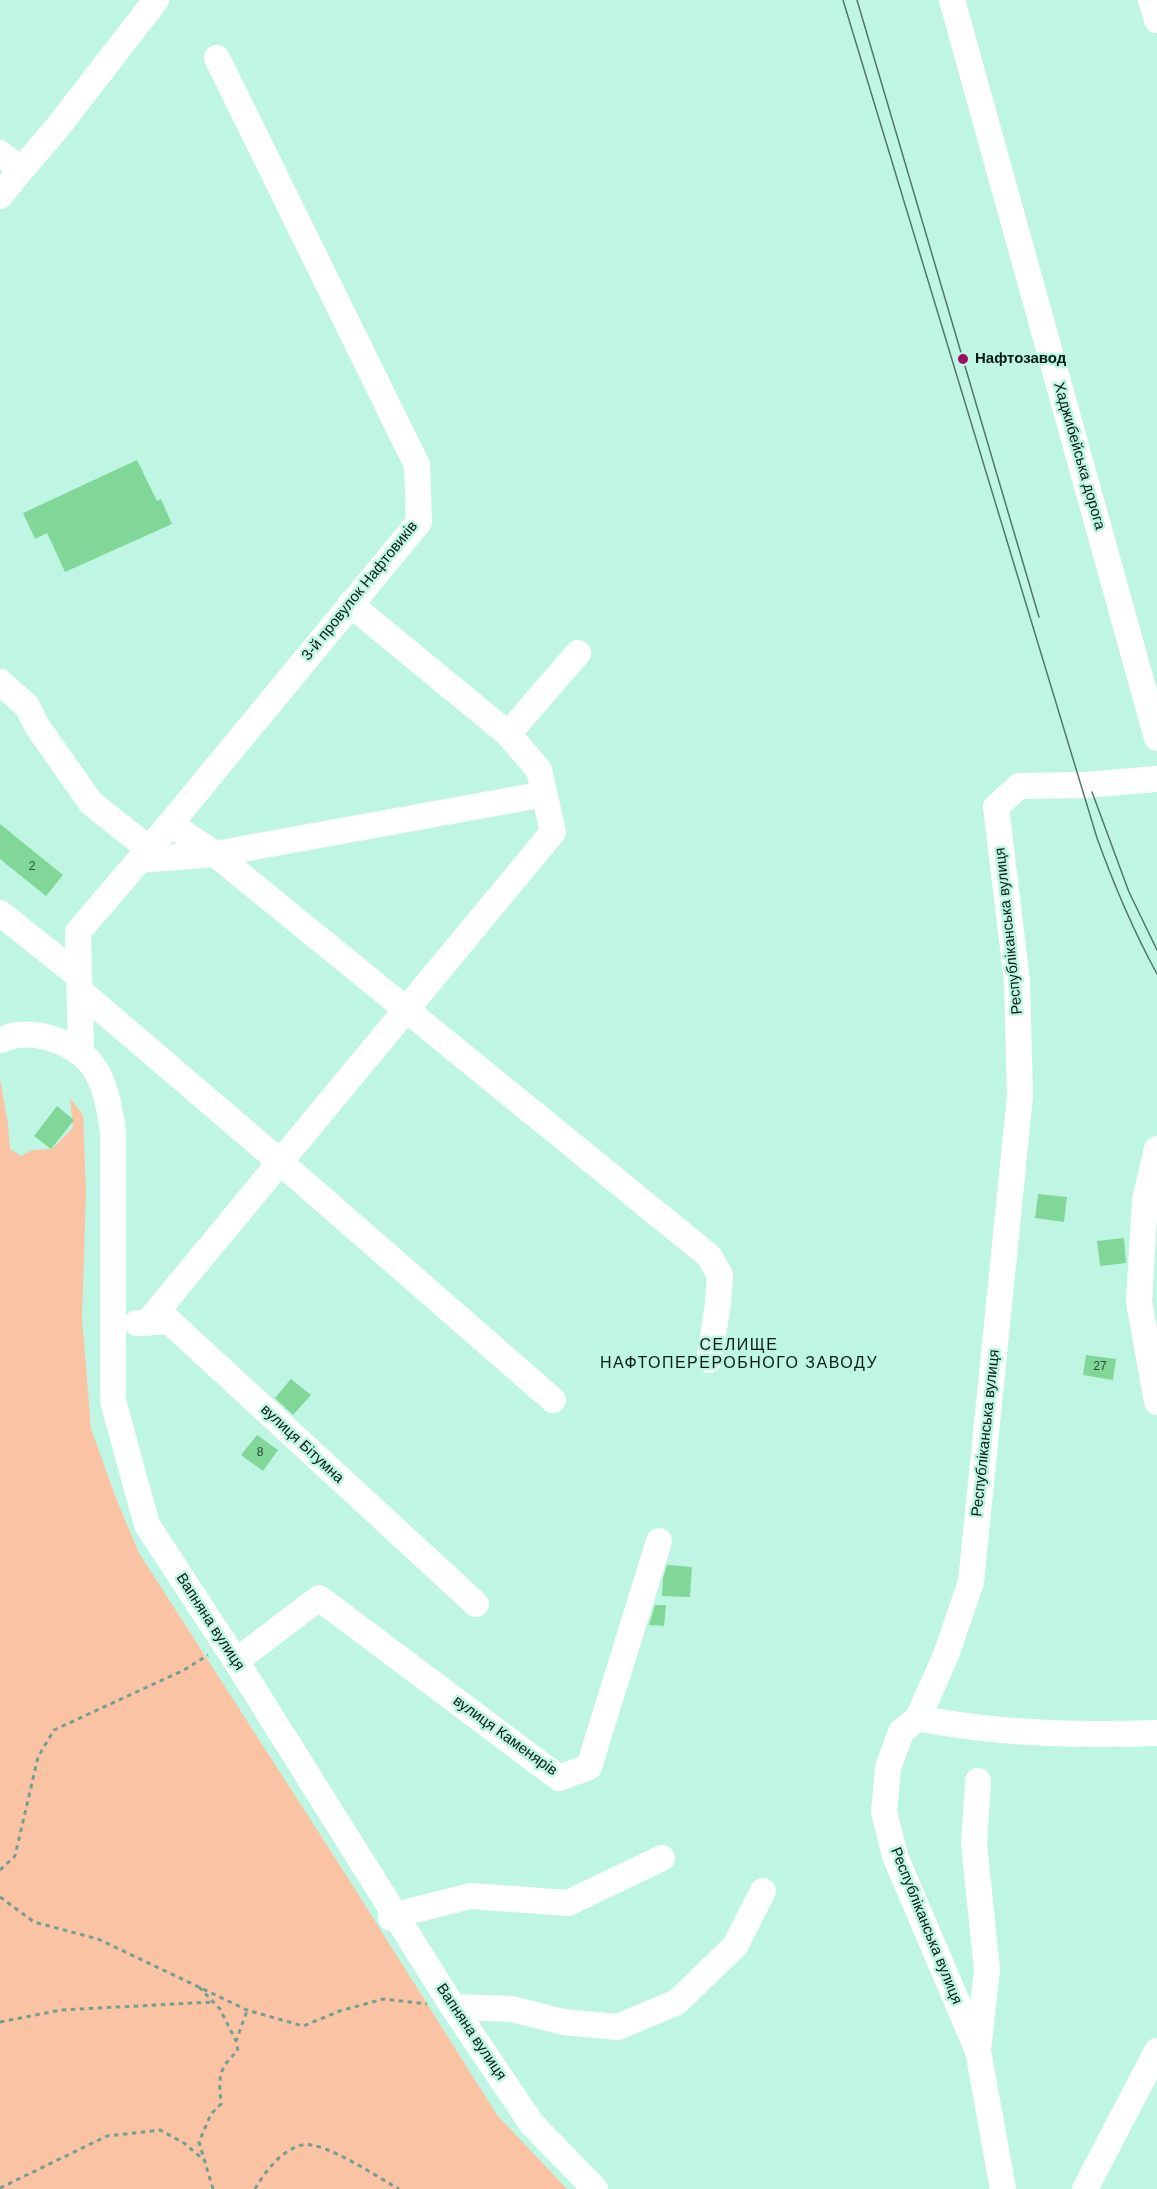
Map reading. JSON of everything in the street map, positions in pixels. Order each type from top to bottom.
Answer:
[{"type":"street","points":[[0,196],[57,128],[156,0]]},
{"type":"street","name":"Хаджибейська дорога","points":[[952,0],[1157,738]]},
{"type":"street","points":[[1151,0],[1157,20]]},
{"type":"street","name":"3-й провулок Нафтовиків","points":[[81,1053],[78,932],[419,522],[417,465],[217,58]]},
{"type":"street","points":[[0,153],[21,170]]},
{"type":"street","points":[[147,1323],[553,832],[539,770],[508,734],[350,604]]},
{"type":"street","points":[[508,734],[578,653]]},
{"type":"street","points":[[0,682],[27,706],[37,726],[91,802],[144,854],[215,854],[545,795]]},
{"type":"street","name":"Республіканська вулиця","points":[[1004,2189],[978,2051],[895,1856],[884,1812],[888,1768],[902,1732],[918,1718],[945,1655],[970,1582],[1020,1096],[1017,981],[996,807],[1019,786],[1086,785],[1157,779]]},
{"type":"street","points":[[170,824],[215,854],[709,1256],[720,1275],[709,1360]]},
{"type":"street","points":[[0,913],[553,1400]]},
{"type":"street","name":"Вапняна вулиця","points":[[0,1040],[17,1035],[42,1036],[69,1045],[81,1053],[97,1071],[106,1095],[113,1132],[113,1401],[147,1525],[230,1653],[393,1917],[453,2007],[532,2124],[595,2189]]},
{"type":"street","points":[[1157,1149],[1145,1200],[1139,1302],[1157,1402]]},
{"type":"street","name":"вулиця Бітумна","points":[[113,1324],[169,1321],[476,1604]]},
{"type":"street","name":"вулиця Каменярів","points":[[230,1653],[320,1598],[559,1778],[590,1767],[659,1541]]},
{"type":"street","points":[[918,1718],[943,1724],[1030,1732],[1157,1733]]},
{"type":"street","points":[[978,1781],[974,1844],[987,1970],[978,2051]]},
{"type":"street","points":[[393,1917],[471,1896],[568,1903],[662,1858]]},
{"type":"street","points":[[453,2007],[512,2009],[574,2023],[618,2027],[677,2002],[735,1946],[763,1891]]},
{"type":"street","points":[[1085,2189],[1157,2051]]},
{"type":"path","points":[[0,1870],[15,1856],[38,1757],[54,1730],[184,1670],[230,1653]]},
{"type":"path","points":[[0,1897],[34,1922],[98,1939],[247,2010],[303,2026],[383,1999],[453,2007]]},
{"type":"path","points":[[196,1984],[220,2009],[238,2051],[224,2063],[219,2082],[221,2104],[212,2114],[199,2142],[213,2189]]},
{"type":"path","points":[[0,2022],[62,2010],[213,2002]]},
{"type":"path","points":[[236,2042],[247,2010]]},
{"type":"path","points":[[0,2188],[107,2136],[160,2130],[184,2143],[204,2160]]},
{"type":"path","points":[[255,2189],[280,2157],[303,2144],[329,2150],[399,2189]]},
{"type":"shaded area","points":[[0,1079],[10,1149],[21,1156],[32,1150],[52,1149],[73,1128],[70,1098],[83,1115],[86,1191],[82,1318],[91,1429],[139,1553],[497,2115],[567,2189],[0,2189]]},
{"type":"building","points":[[137,460],[157,501],[161,499],[172,524],[65,572],[47,533],[35,539],[23,513]]},
{"type":"building","points":[[0,824],[63,875],[46,896],[0,859]]},
{"type":"building","points":[[57,1106],[74,1120],[51,1149],[34,1136]]},
{"type":"building","points":[[1038,1194],[1067,1197],[1064,1222],[1035,1218]]},
{"type":"building","points":[[1124,1238],[1126,1263],[1100,1266],[1097,1241]]},
{"type":"building","points":[[1086,1355],[1116,1359],[1113,1380],[1083,1375]]},
{"type":"building","points":[[291,1379],[311,1395],[293,1415],[275,1398]]},
{"type":"building","points":[[257,1435],[278,1450],[263,1471],[241,1455]]},
{"type":"building","points":[[667,1565],[692,1567],[690,1597],[662,1596],[663,1578]]},
{"type":"building","points":[[655,1605],[666,1605],[664,1626],[649,1625]]},
{"type":"tram line","points":[[843,0],[1097,838],[1124,907],[1157,974]]},
{"type":"tram line","points":[[857,0],[1039,617]]},
{"type":"tram line","points":[[1092,792],[1129,892],[1157,950]]},
{"type":"place","name":"Нафтозавод","points":[[963,359]]},
{"type":"district","name":"СЕЛИЩЕ НАФТОПЕРЕРОБНОГО ЗАВОДУ","points":[[739,1355]]}]
